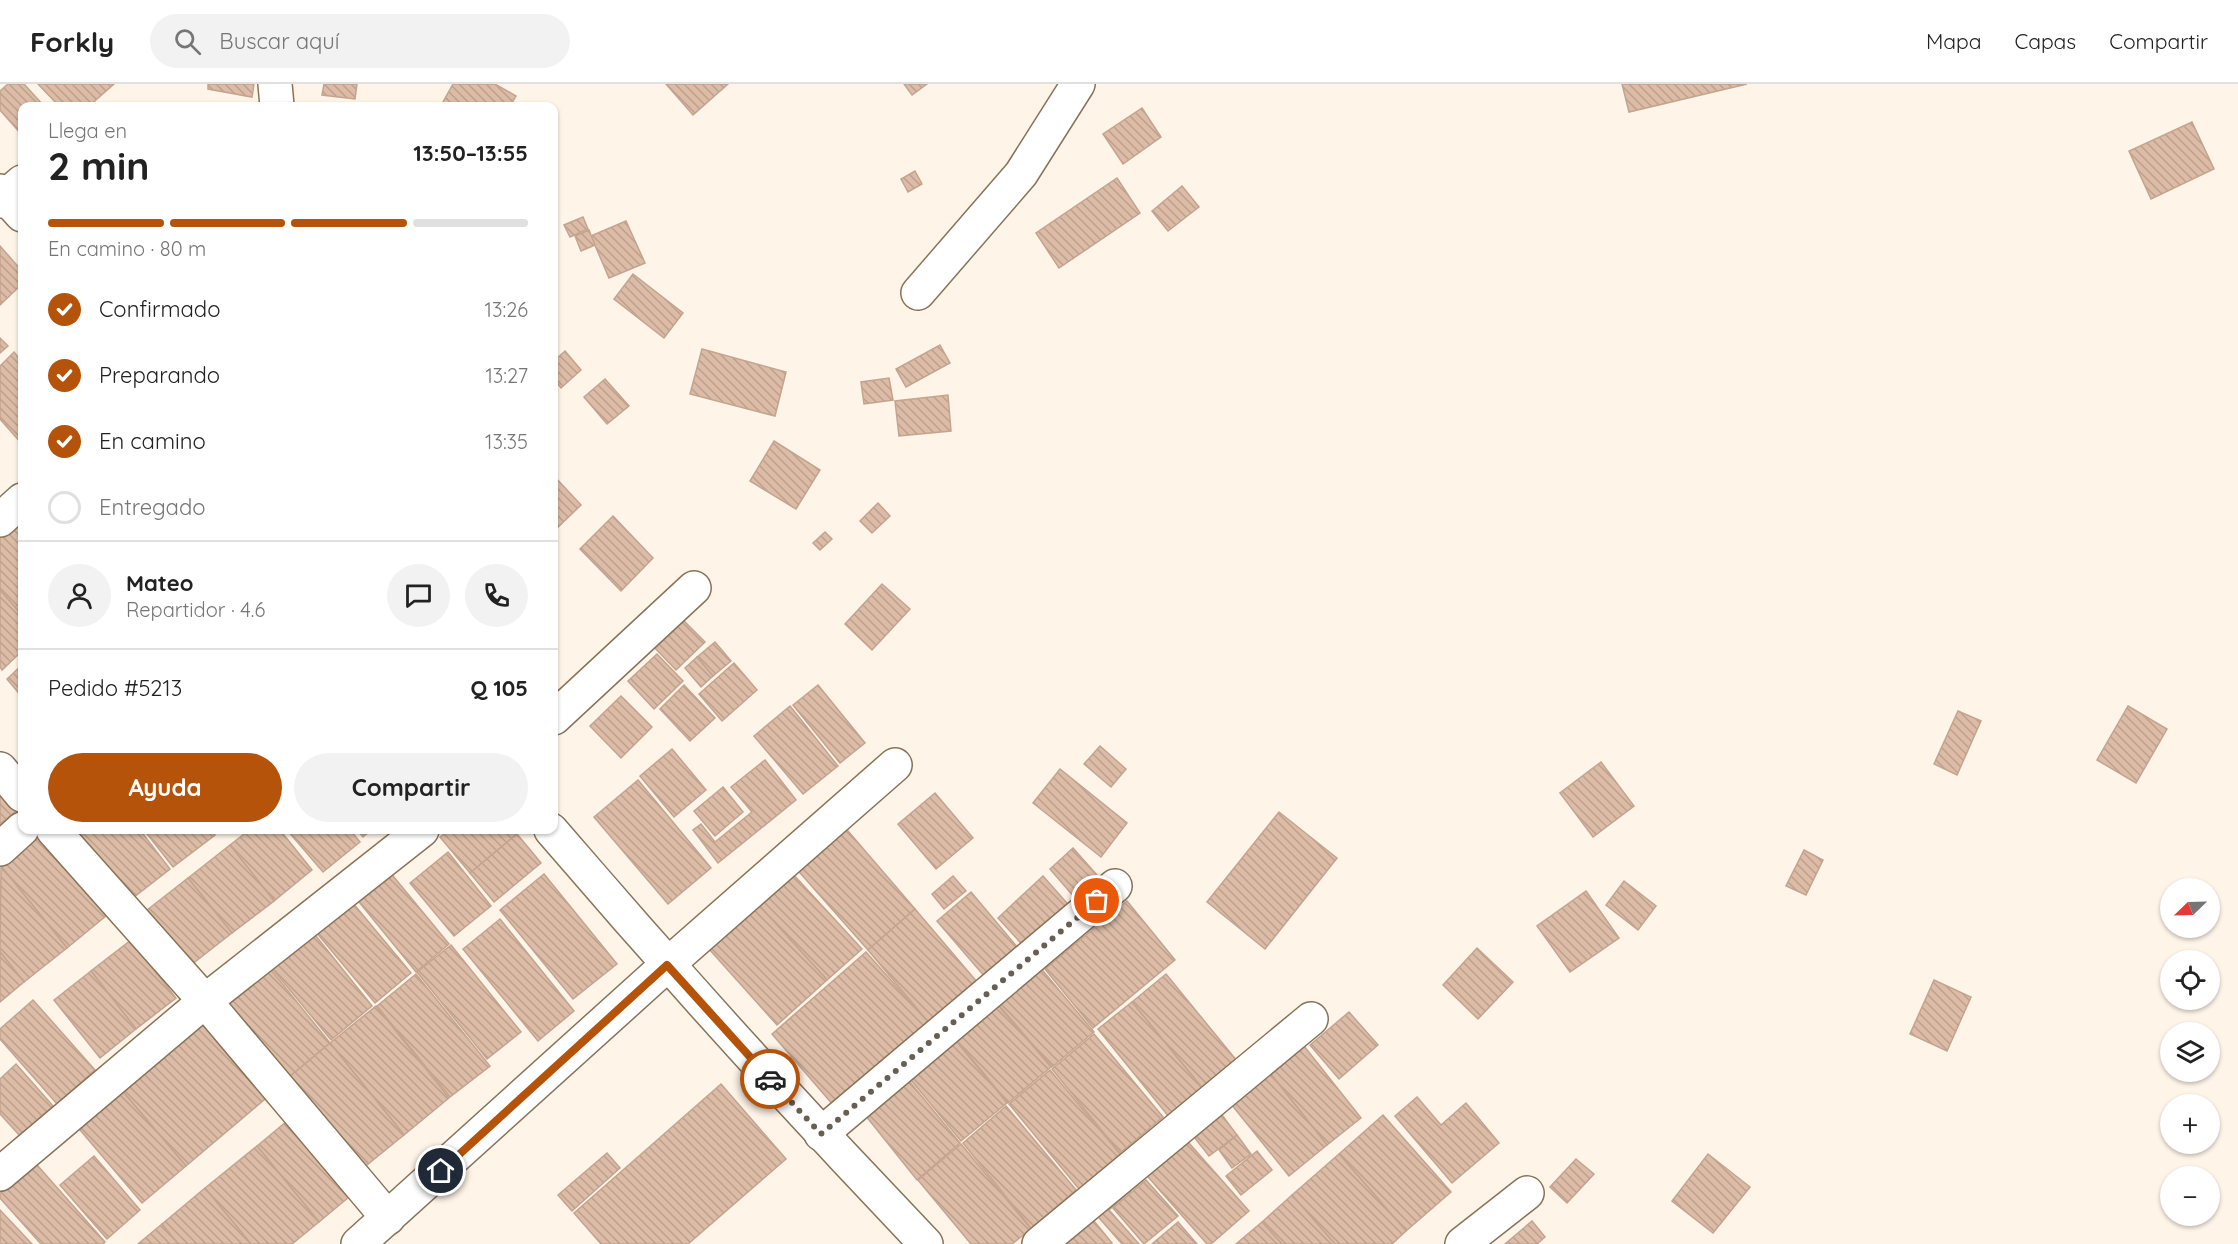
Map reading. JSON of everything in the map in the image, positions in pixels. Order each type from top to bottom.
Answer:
[{"type":"street","points":[[276,84],[277,102]]},
{"type":"street","points":[[918,293],[1021,174],[1078,84]]},
{"type":"street","points":[[0,520],[18,504]]},
{"type":"street","points":[[558,714],[694,588]]},
{"type":"street","points":[[358,1244],[667,965],[895,765]]},
{"type":"street","points":[[0,769],[18,790]]},
{"type":"street","points":[[0,849],[18,833]]},
{"type":"street","points":[[57,834],[205,1001],[388,1218]]},
{"type":"street","points":[[0,1174],[205,1001],[417,834]]},
{"type":"street","points":[[554,834],[667,965],[821,1134],[926,1244]]},
{"type":"street","points":[[821,1134],[1115,886]]},
{"type":"street","points":[[1039,1244],[1292,1032],[1311,1019]]},
{"type":"street","points":[[1462,1244],[1527,1193]]},
{"type":"building","points":[[8,84],[24,84],[40,102],[18,102],[18,130],[0,110],[0,91]]},
{"type":"building","points":[[38,84],[114,84],[94,102],[55,102]]},
{"type":"building","points":[[208,84],[254,84],[252,97],[208,89]]},
{"type":"building","points":[[324,84],[357,84],[355,99],[322,95]]},
{"type":"building","points":[[453,84],[495,84],[516,96],[512,102],[443,102]]},
{"type":"building","points":[[666,84],[728,84],[693,115]]},
{"type":"building","points":[[904,84],[927,84],[912,95]]},
{"type":"building","points":[[1622,84],[1747,84],[1629,112]]},
{"type":"building","points":[[1142,108],[1161,137],[1123,164],[1103,134]]},
{"type":"building","points":[[2192,122],[2214,169],[2151,199],[2129,151]]},
{"type":"building","points":[[915,171],[922,184],[908,192],[901,179]]},
{"type":"building","points":[[1117,178],[1140,213],[1059,268],[1036,233]]},
{"type":"building","points":[[1182,186],[1199,207],[1168,231],[1152,211]]},
{"type":"building","points":[[583,217],[588,229],[570,237],[564,225]]},
{"type":"building","points":[[626,221],[645,263],[609,278],[591,236]]},
{"type":"building","points":[[589,230],[595,245],[581,251],[575,236]]},
{"type":"building","points":[[0,246],[18,266],[18,288],[0,305]]},
{"type":"building","points":[[633,274],[683,313],[664,338],[614,299]]},
{"type":"building","points":[[0,338],[8,346],[0,353]]},
{"type":"building","points":[[940,345],[950,363],[906,387],[896,369]]},
{"type":"building","points":[[702,349],[786,372],[775,416],[690,394]]},
{"type":"building","points":[[565,351],[581,370],[561,388],[558,384],[558,357]]},
{"type":"building","points":[[14,352],[18,357],[18,439],[0,419],[0,366]]},
{"type":"building","points":[[889,378],[893,400],[864,404],[861,382]]},
{"type":"building","points":[[605,379],[629,406],[607,424],[584,397]]},
{"type":"building","points":[[948,395],[951,431],[899,436],[895,401]]},
{"type":"building","points":[[774,441],[820,470],[796,509],[750,481]]},
{"type":"building","points":[[558,480],[581,505],[558,527]]},
{"type":"building","points":[[878,503],[890,516],[872,533],[860,521]]},
{"type":"building","points":[[613,516],[653,558],[621,591],[580,549]]},
{"type":"building","points":[[13,519],[18,525],[18,610],[0,590],[0,531]]},
{"type":"building","points":[[825,532],[832,539],[820,550],[813,543]]},
{"type":"building","points":[[882,584],[910,609],[872,650],[845,624]]},
{"type":"building","points":[[0,590],[18,610],[18,655],[2,670],[0,667]]},
{"type":"building","points":[[680,617],[705,642],[676,670],[652,645]]},
{"type":"building","points":[[715,642],[731,661],[713,676],[697,657]]},
{"type":"building","points":[[657,654],[683,681],[654,709],[628,681]]},
{"type":"building","points":[[697,657],[713,676],[701,687],[685,668]]},
{"type":"building","points":[[734,663],[757,690],[722,721],[699,694]]},
{"type":"building","points":[[18,669],[18,692],[7,679]]},
{"type":"building","points":[[684,685],[715,718],[690,741],[660,709]]},
{"type":"building","points":[[818,685],[865,743],[840,763],[793,705]]},
{"type":"building","points":[[621,696],[652,727],[621,758],[590,726]]},
{"type":"building","points":[[790,706],[838,766],[803,794],[754,736]]},
{"type":"building","points":[[2128,706],[2167,729],[2136,783],[2097,760]]},
{"type":"building","points":[[1958,711],[1981,721],[1957,775],[1934,764]]},
{"type":"building","points":[[1100,746],[1126,769],[1111,787],[1084,764]]},
{"type":"building","points":[[672,749],[706,790],[674,817],[640,776]]},
{"type":"building","points":[[765,760],[796,800],[718,863],[693,830],[701,824],[715,842],[752,812],[731,787]]},
{"type":"building","points":[[1601,762],[1634,806],[1593,837],[1560,793]]},
{"type":"building","points":[[1060,769],[1127,823],[1101,857],[1033,803]]},
{"type":"building","points":[[638,780],[711,868],[668,904],[594,817]]},
{"type":"building","points":[[723,787],[743,812],[715,836],[694,811]]},
{"type":"building","points":[[0,792],[16,811],[0,824]]},
{"type":"building","points":[[935,793],[973,838],[936,869],[898,824]]},
{"type":"building","points":[[1279,812],[1337,858],[1265,949],[1207,902]]},
{"type":"building","points":[[842,824],[915,909],[868,950],[794,866]]},
{"type":"building","points":[[40,834],[106,916],[67,948],[1,866]]},
{"type":"building","points":[[84,834],[143,834],[170,869],[129,901],[79,838]]},
{"type":"building","points":[[147,834],[215,835],[173,867]]},
{"type":"building","points":[[244,834],[283,834],[312,870],[274,901],[230,845]]},
{"type":"building","points":[[290,834],[353,834],[360,842],[323,872]]},
{"type":"building","points":[[444,834],[517,834],[470,873],[440,837]]},
{"type":"building","points":[[517,834],[541,863],[494,902],[470,873]]},
{"type":"building","points":[[230,845],[274,901],[232,933],[188,878]]},
{"type":"building","points":[[1073,848],[1104,883],[1081,905],[1050,869]]},
{"type":"building","points":[[1804,850],[1823,860],[1806,895],[1786,886]]},
{"type":"building","points":[[448,852],[491,906],[454,936],[410,883]]},
{"type":"building","points":[[384,865],[449,944],[416,972],[351,892]]},
{"type":"building","points":[[1,866],[67,948],[24,982],[0,952]]},
{"type":"building","points":[[791,872],[862,949],[827,980],[757,903]]},
{"type":"building","points":[[544,874],[617,964],[573,999],[500,910]]},
{"type":"building","points":[[953,876],[966,891],[944,909],[932,894]]},
{"type":"building","points":[[1043,876],[1073,910],[1047,934],[1016,901]]},
{"type":"building","points":[[188,878],[232,933],[191,965],[147,910]]},
{"type":"building","points":[[1624,881],[1656,906],[1638,930],[1606,905]]},
{"type":"building","points":[[1586,891],[1619,938],[1570,972],[1537,926]]},
{"type":"building","points":[[971,892],[1024,955],[991,984],[937,921]]},
{"type":"building","points":[[347,896],[411,973],[375,1003],[311,926]]},
{"type":"building","points":[[1016,901],[1047,934],[1028,951],[998,918]]},
{"type":"building","points":[[1127,901],[1175,960],[1093,1028],[1045,969]]},
{"type":"building","points":[[757,903],[827,980],[777,1025],[709,949]]},
{"type":"building","points":[[915,909],[983,989],[935,1030],[868,950]]},
{"type":"building","points":[[500,919],[574,1011],[538,1041],[463,949]]},
{"type":"building","points":[[308,926],[372,1006],[331,1040],[266,961]]},
{"type":"building","points":[[131,940],[176,998],[136,1029],[91,971]]},
{"type":"building","points":[[451,945],[521,1032],[487,1059],[417,972]]},
{"type":"building","points":[[1477,948],[1513,982],[1478,1019],[1443,985]]},
{"type":"building","points":[[0,952],[24,982],[0,1002]]},
{"type":"building","points":[[866,952],[935,1030],[840,1113],[772,1034]]},
{"type":"building","points":[[1034,960],[1094,1032],[1052,1067],[991,996]]},
{"type":"building","points":[[264,961],[330,1043],[288,1078],[222,996]]},
{"type":"building","points":[[91,971],[136,1029],[100,1058],[54,1000]]},
{"type":"building","points":[[416,974],[490,1066],[450,1097],[377,1006]]},
{"type":"building","points":[[1166,974],[1237,1061],[1203,1089],[1132,1002]]},
{"type":"building","points":[[1934,980],[1971,997],[1947,1051],[1910,1034]]},
{"type":"building","points":[[990,996],[1051,1067],[1008,1103],[948,1030]]},
{"type":"building","points":[[33,1000],[95,1070],[57,1104],[0,1039],[0,1029]]},
{"type":"building","points":[[1132,1002],[1203,1089],[1169,1117],[1098,1029]]},
{"type":"building","points":[[376,1006],[449,1098],[404,1135],[330,1043]]},
{"type":"building","points":[[1349,1012],[1378,1045],[1339,1079],[1310,1045]]},
{"type":"building","points":[[204,1014],[271,1094],[186,1166],[119,1087]]},
{"type":"building","points":[[948,1031],[1007,1103],[961,1141],[902,1069]]},
{"type":"building","points":[[1094,1034],[1163,1117],[1120,1153],[1052,1069]]},
{"type":"building","points":[[1300,1041],[1361,1118],[1327,1145],[1266,1068]]},
{"type":"building","points":[[330,1043],[404,1135],[362,1169],[288,1078]]},
{"type":"building","points":[[16,1064],[53,1106],[20,1136],[0,1114],[0,1079]]},
{"type":"building","points":[[1266,1068],[1327,1145],[1289,1176],[1227,1099]]},
{"type":"building","points":[[1050,1070],[1120,1154],[1079,1189],[1009,1104]]},
{"type":"building","points":[[901,1071],[960,1143],[917,1180],[858,1106]]},
{"type":"building","points":[[721,1084],[786,1159],[688,1244],[601,1244],[574,1213]]},
{"type":"building","points":[[119,1087],[186,1166],[142,1203],[75,1124]]},
{"type":"building","points":[[1417,1097],[1441,1125],[1466,1103],[1499,1143],[1452,1183],[1395,1116]]},
{"type":"building","points":[[1006,1106],[1076,1190],[1031,1228],[963,1143]]},
{"type":"building","points":[[1222,1115],[1237,1135],[1209,1156],[1194,1137]]},
{"type":"building","points":[[1383,1115],[1451,1192],[1406,1231],[1339,1154]]},
{"type":"building","points":[[293,1116],[355,1192],[319,1222],[257,1146]]},
{"type":"building","points":[[1181,1134],[1249,1211],[1211,1244],[1207,1244],[1142,1170]]},
{"type":"building","points":[[1237,1135],[1251,1154],[1232,1168],[1219,1150]]},
{"type":"building","points":[[961,1144],[1031,1229],[1012,1244],[971,1244],[918,1180]]},
{"type":"building","points":[[257,1146],[319,1222],[292,1244],[251,1244],[205,1188]]},
{"type":"building","points":[[1257,1151],[1272,1170],[1241,1195],[1226,1176]]},
{"type":"building","points":[[607,1153],[620,1168],[572,1211],[558,1195]]},
{"type":"building","points":[[1339,1154],[1406,1231],[1392,1244],[1335,1244],[1292,1195]]},
{"type":"building","points":[[1708,1154],[1750,1187],[1713,1233],[1672,1201]]},
{"type":"building","points":[[94,1156],[140,1210],[107,1239],[60,1185]]},
{"type":"building","points":[[30,1157],[105,1242],[103,1244],[41,1244],[0,1198],[0,1184]]},
{"type":"building","points":[[1576,1159],[1594,1174],[1567,1203],[1550,1187]]},
{"type":"building","points":[[1137,1175],[1142,1181],[1109,1210],[1139,1244],[1122,1244],[1094,1212]]},
{"type":"building","points":[[1146,1180],[1178,1216],[1144,1244],[1113,1208]]},
{"type":"building","points":[[205,1188],[251,1244],[178,1244],[162,1224]]},
{"type":"building","points":[[1292,1195],[1335,1244],[1282,1244],[1262,1222]]},
{"type":"building","points":[[0,1210],[32,1244],[0,1244]]},
{"type":"building","points":[[1089,1215],[1112,1243],[1052,1244]]},
{"type":"building","points":[[1532,1221],[1545,1237],[1537,1244],[1505,1244]]},
{"type":"building","points":[[1178,1222],[1197,1244],[1152,1244]]},
{"type":"building","points":[[1262,1222],[1282,1244],[1236,1244]]},
{"type":"building","points":[[162,1224],[178,1244],[138,1244]]},
{"type":"way so far","points":[[770,1079],[821,1134],[1097,901]]},
{"type":"route","points":[[441,1171],[667,965],[770,1079]]}]
